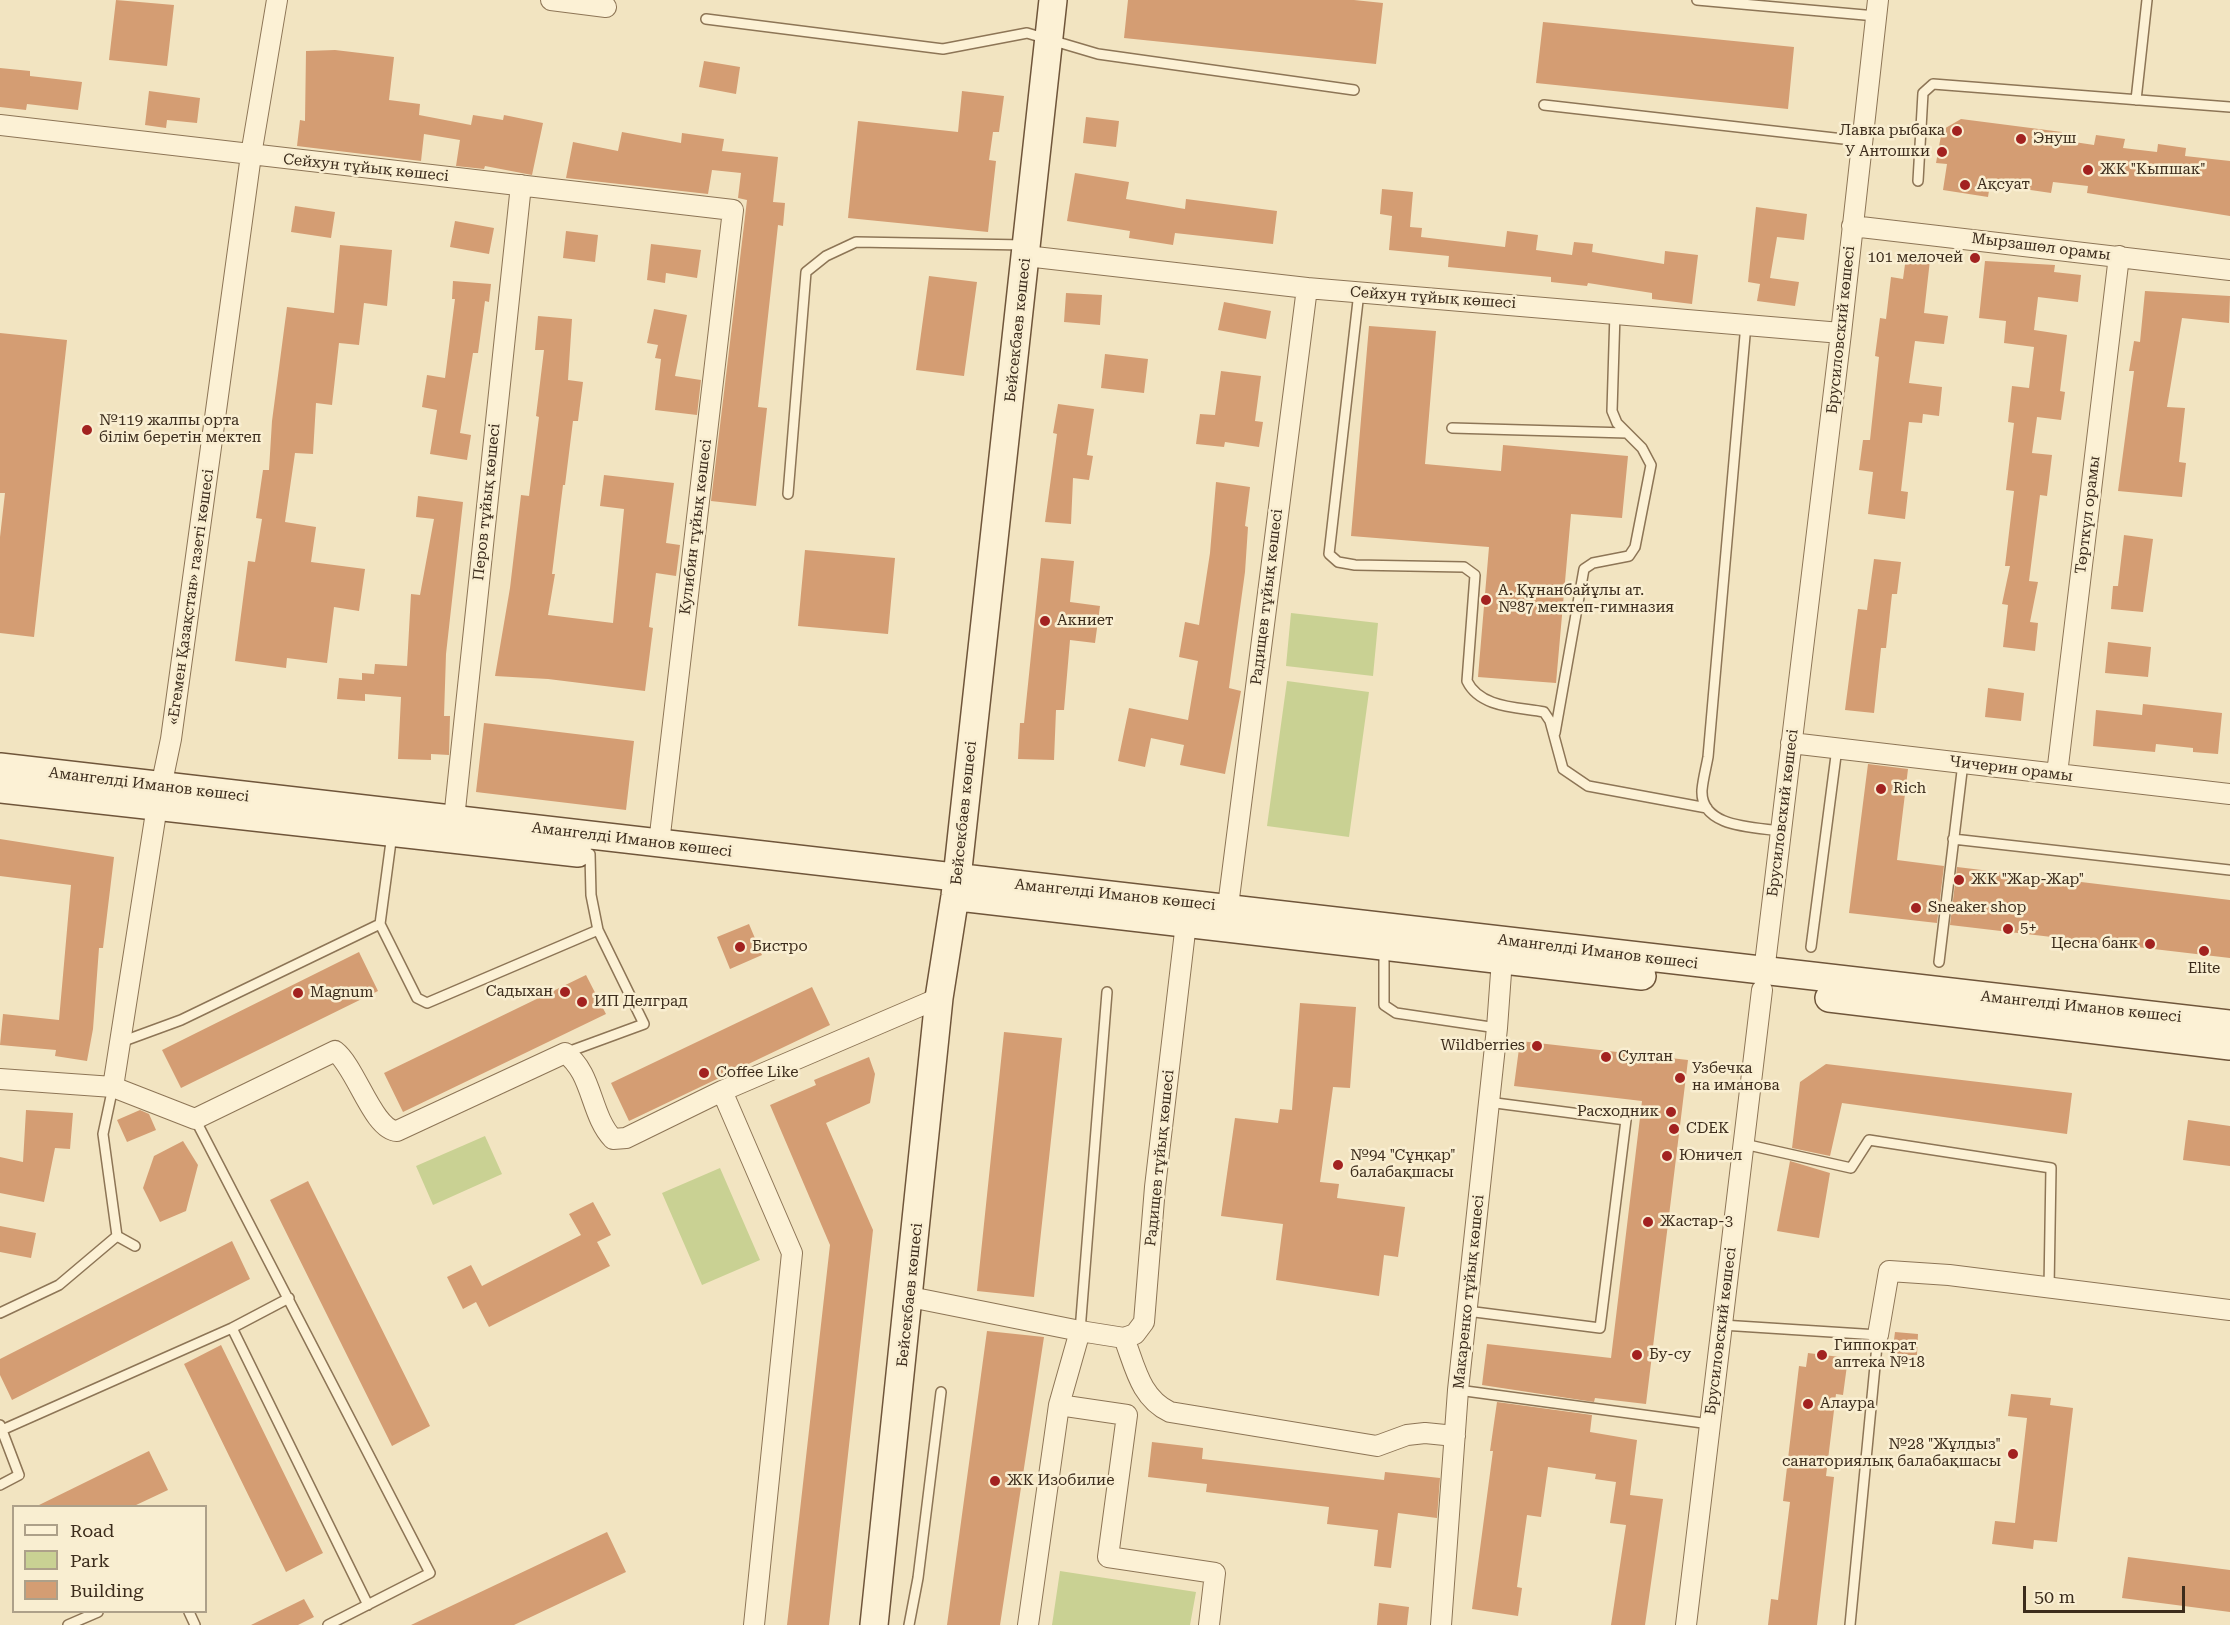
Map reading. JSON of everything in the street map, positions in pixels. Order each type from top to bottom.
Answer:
[{"type":"main road","name":"Бейсекбаев көшесі","points":[[874,1625],[910,1297],[939,998],[956,887],[1053,0]]},
{"type":"main road","name":"Амангелді Иманов көшесі","points":[[0,767],[159,796],[392,831],[591,854],[956,887],[1227,906],[2230,1046]]},
{"type":"main road","name":"Амангелді Иманов көшесі","points":[[0,789],[159,796],[454,819],[659,843],[1186,923],[1384,946],[1502,959],[2230,1024]]},
{"type":"street","name":"«Егемен Қазақстан» газеті көшесі","points":[[113,1087],[159,796],[172,729],[252,155],[277,0]]},
{"type":"street","points":[[551,0],[606,7]]},
{"type":"street","name":"Брусиловский көшесі","points":[[1686,1625],[1841,333],[1877,8]]},
{"type":"street","name":"Сейхун тұйық көшесі","points":[[0,125],[733,210]]},
{"type":"street","name":"Перов тұйық көшесі","points":[[454,819],[521,186]]},
{"type":"street","name":"Кулибин тұйық көшесі","points":[[659,843],[733,210]]},
{"type":"street","name":"Мырзашөл орамы","points":[[1852,225],[2230,270]]},
{"type":"street","name":"Сейхун тұйық көшесі","points":[[1026,250],[1307,288],[1841,333]]},
{"type":"street","name":"Төрткүл орамы","points":[[2057,774],[2119,256]]},
{"type":"street","name":"Радищев тұйық көшесі","points":[[1227,906],[1307,288]]},
{"type":"street","name":"Чичерин орамы","points":[[1791,743],[2230,794]]},
{"type":"street","name":"Радищев тұйық көшесі","points":[[1124,1338],[1135,1334],[1144,1322],[1155,1187],[1186,923]]},
{"type":"street","name":"Макаренко тұйық көшесі","points":[[1441,1625],[1458,1390],[1497,1028],[1502,959]]},
{"type":"street","points":[[0,1079],[113,1087],[195,1119],[335,1051],[345,1059],[382,1125],[397,1131],[565,1053],[577,1062],[603,1129],[614,1139],[626,1138],[722,1091],[939,998]]},
{"type":"street","points":[[722,1091],[792,1253],[754,1625]]},
{"type":"street","points":[[1878,1335],[1889,1271],[2230,1310]]},
{"type":"street","points":[[910,1297],[1124,1338],[1146,1395],[1158,1407],[1170,1412],[1377,1446],[1407,1436],[1425,1434],[1455,1436]]},
{"type":"street","points":[[1028,1625],[1059,1405],[1080,1331]]},
{"type":"street","points":[[1059,1405],[1127,1415],[1108,1557],[1215,1573],[1209,1625]]},
{"type":"lane","points":[[1697,0],[1877,8]]},
{"type":"lane","points":[[2136,100],[2147,0]]},
{"type":"lane","points":[[706,18],[943,49],[1017,33],[1027,33],[1098,54],[1354,90]]},
{"type":"lane","points":[[1918,181],[1923,93],[1933,84],[2230,107]]},
{"type":"lane","points":[[1544,105],[1861,141]]},
{"type":"lane","points":[[788,494],[806,272],[826,256],[856,242],[1026,250]]},
{"type":"lane","points":[[1359,292],[1329,554],[1338,562],[1356,565],[1464,567],[1475,575],[1467,681],[1472,692],[1487,701],[1544,712],[1550,721],[1563,769],[1588,786],[1707,808]]},
{"type":"lane","points":[[1554,740],[1584,569],[1593,563],[1629,556],[1635,547],[1651,465],[1642,448],[1617,423],[1612,411],[1615,313]]},
{"type":"lane","points":[[1746,324],[1708,757],[1702,792],[1707,808],[1714,817],[1781,831]]},
{"type":"lane","points":[[1452,428],[1627,433]]},
{"type":"lane","points":[[1811,947],[1837,748]]},
{"type":"lane","points":[[1939,962],[1963,763]]},
{"type":"lane","points":[[392,831],[380,924],[417,998],[427,1003],[598,930]]},
{"type":"lane","points":[[1953,839],[2230,870]]},
{"type":"lane","points":[[565,1053],[644,1024],[598,930],[591,896],[591,854]]},
{"type":"lane","points":[[119,1043],[182,1020],[380,924]]},
{"type":"lane","points":[[1384,946],[1384,1005],[1396,1013],[1497,1028]]},
{"type":"lane","points":[[1080,1331],[1107,992]]},
{"type":"lane","points":[[113,1087],[103,1134],[117,1236]]},
{"type":"lane","points":[[1467,1311],[1600,1328],[1626,1120],[1488,1102]]},
{"type":"lane","points":[[195,1119],[430,1574],[328,1625]]},
{"type":"lane","points":[[1744,1144],[1851,1168],[1869,1140],[2051,1168],[2049,1288]]},
{"type":"lane","points":[[117,1236],[135,1246]]},
{"type":"lane","points":[[0,1313],[59,1285],[117,1236]]},
{"type":"lane","points":[[0,1485],[19,1475],[1,1428],[232,1328],[289,1298]]},
{"type":"lane","points":[[1722,1325],[1878,1335],[1850,1625]]},
{"type":"lane","points":[[232,1328],[368,1605]]},
{"type":"lane","points":[[1458,1390],[1710,1424]]},
{"type":"lane","points":[[909,1625],[918,1578],[940,1392]]},
{"type":"lane","points":[[68,1625],[94,1613]]},
{"type":"green space","points":[[1291,613],[1378,623],[1373,676],[1286,666]]},
{"type":"green space","points":[[1287,681],[1369,692],[1349,837],[1267,826]]},
{"type":"green space","points":[[485,1136],[502,1174],[433,1205],[416,1166]]},
{"type":"green space","points":[[720,1168],[760,1260],[702,1285],[662,1193]]},
{"type":"green space","points":[[1060,1571],[1196,1592],[1190,1625],[1052,1625]]},
{"type":"building","points":[[116,0],[174,5],[167,66],[109,60]]},
{"type":"building","points":[[1128,0],[1354,0],[1383,3],[1376,64],[1124,38]]},
{"type":"building","points":[[1543,22],[1794,47],[1788,109],[1536,83]]},
{"type":"building","points":[[335,50],[394,57],[389,100],[420,104],[419,115],[471,125],[473,115],[503,120],[504,115],[543,123],[532,175],[485,166],[484,169],[456,166],[460,140],[424,134],[421,161],[297,146],[300,120],[305,121],[306,51]]},
{"type":"building","points":[[704,61],[740,67],[736,94],[699,87]]},
{"type":"building","points":[[0,68],[30,71],[30,76],[82,82],[78,110],[27,104],[26,110],[0,107]]},
{"type":"building","points":[[149,91],[200,98],[197,123],[167,120],[166,128],[145,125]]},
{"type":"building","points":[[962,91],[1004,96],[999,132],[993,132],[989,160],[996,161],[988,232],[848,218],[858,121],[958,132]]},
{"type":"building","points":[[1086,117],[1119,121],[1116,147],[1083,143]]},
{"type":"building","name":"ЖК \"Кыпшак\"","points":[[1961,119],[2062,132],[2061,140],[2094,145],[2096,135],[2125,139],[2123,148],[2157,152],[2158,144],[2186,148],[2185,156],[2230,161],[2230,216],[2087,193],[2088,186],[2053,182],[2051,193],[1990,184],[1988,197],[1943,190],[1947,164],[1936,163],[1942,130]]},
{"type":"building","points":[[622,132],[681,143],[682,133],[724,139],[722,151],[778,157],[773,202],[785,203],[783,226],[778,225],[758,407],[767,408],[756,506],[711,501],[747,200],[738,198],[741,173],[712,170],[708,194],[566,178],[573,142],[618,151]]},
{"type":"building","points":[[1075,173],[1129,182],[1126,199],[1185,209],[1186,199],[1277,211],[1273,244],[1175,233],[1173,245],[1129,238],[1130,231],[1067,221]]},
{"type":"building","points":[[1382,189],[1413,192],[1410,227],[1422,228],[1421,237],[1505,247],[1507,231],[1538,235],[1536,250],[1572,255],[1574,242],[1593,244],[1592,252],[1664,264],[1665,251],[1698,255],[1692,304],[1652,299],[1652,293],[1588,283],[1587,286],[1551,282],[1551,277],[1448,267],[1449,256],[1389,250],[1392,216],[1380,214]]},
{"type":"building","points":[[295,206],[335,212],[331,238],[291,232]]},
{"type":"building","points":[[1756,207],[1807,214],[1804,240],[1777,237],[1770,278],[1799,282],[1795,306],[1757,301],[1760,284],[1748,282]]},
{"type":"building","points":[[455,221],[494,228],[489,254],[450,247]]},
{"type":"building","points":[[566,231],[598,235],[595,262],[563,258]]},
{"type":"building","points":[[651,244],[701,250],[697,278],[666,273],[665,283],[647,280]]},
{"type":"building","points":[[340,245],[392,250],[387,306],[364,303],[359,345],[339,343],[332,405],[316,403],[313,454],[295,453],[285,522],[316,527],[311,562],[365,569],[359,611],[334,607],[327,663],[287,658],[286,668],[235,661],[248,561],[255,562],[262,519],[256,518],[263,470],[269,470],[272,421],[287,307],[334,313]]},
{"type":"building","points":[[1906,257],[1930,260],[1924,313],[1948,316],[1944,344],[1915,341],[1909,383],[1942,387],[1939,416],[1923,414],[1922,423],[1909,422],[1901,491],[1908,492],[1905,519],[1868,514],[1873,472],[1859,470],[1863,440],[1870,440],[1879,357],[1875,356],[1880,318],[1886,319],[1891,277],[1903,279]]},
{"type":"building","points":[[1985,261],[2055,265],[2054,272],[2081,275],[2078,302],[2038,297],[2034,330],[2067,335],[2060,391],[2065,392],[2061,420],[2037,417],[2032,453],[2052,455],[2047,496],[2040,495],[2029,581],[2038,582],[2030,622],[2038,623],[2035,651],[2003,647],[2008,605],[2002,604],[2010,566],[2005,566],[2014,491],[2006,490],[2014,423],[2008,422],[2012,386],[2029,388],[2034,347],[2004,343],[2006,321],[1979,318]]},
{"type":"building","points":[[929,276],[977,282],[964,376],[916,370]]},
{"type":"building","points":[[453,281],[491,284],[489,302],[485,301],[478,353],[473,353],[460,433],[471,435],[467,460],[430,454],[437,410],[422,407],[427,375],[445,378],[455,299],[452,299]]},
{"type":"building","points":[[2145,291],[2230,296],[2229,323],[2182,318],[2167,407],[2185,408],[2179,462],[2186,463],[2182,497],[2118,491],[2134,371],[2129,371],[2134,341],[2140,342]]},
{"type":"building","points":[[1066,293],[1102,295],[1100,325],[1064,322]]},
{"type":"building","points":[[1224,302],[1271,311],[1266,339],[1218,330]]},
{"type":"building","points":[[654,309],[687,315],[675,376],[701,380],[697,415],[655,410],[661,359],[655,358],[658,345],[647,343]]},
{"type":"building","points":[[538,316],[572,319],[568,380],[583,382],[578,421],[573,421],[565,485],[563,485],[552,574],[555,574],[548,615],[613,623],[624,509],[600,506],[604,475],[674,483],[666,543],[680,545],[676,576],[656,573],[649,627],[653,628],[645,691],[548,679],[495,676],[510,588],[521,495],[529,496],[539,417],[536,416],[544,350],[535,350]]},
{"type":"building","points":[[1369,326],[1436,331],[1425,464],[1501,471],[1503,445],[1628,456],[1622,518],[1571,514],[1556,683],[1478,677],[1489,547],[1351,536]]},
{"type":"building","points":[[0,333],[67,340],[34,637],[0,633],[0,537],[5,493],[0,493]]},
{"type":"building","points":[[1105,354],[1148,359],[1144,393],[1101,388]]},
{"type":"building","points":[[1221,371],[1261,376],[1255,421],[1263,422],[1259,447],[1225,442],[1224,447],[1196,444],[1200,414],[1215,415]]},
{"type":"building","points":[[1058,404],[1094,409],[1087,455],[1093,456],[1089,480],[1073,478],[1071,524],[1045,522],[1057,434],[1053,433]]},
{"type":"building","points":[[1216,482],[1250,487],[1245,526],[1248,527],[1245,572],[1229,688],[1241,691],[1225,774],[1180,765],[1184,745],[1151,738],[1145,767],[1118,761],[1129,708],[1188,720],[1198,661],[1179,657],[1185,622],[1199,625],[1210,553]]},
{"type":"building","points":[[418,496],[463,502],[446,654],[444,716],[450,716],[449,755],[431,754],[431,760],[398,759],[401,697],[365,694],[365,701],[337,699],[339,678],[362,680],[362,673],[374,674],[375,664],[407,666],[411,594],[420,595],[434,519],[416,517]]},
{"type":"building","points":[[2124,535],[2153,539],[2143,612],[2111,609],[2113,586],[2118,586]]},
{"type":"building","points":[[805,550],[895,558],[888,634],[798,626]]},
{"type":"building","points":[[1041,558],[1074,561],[1070,602],[1100,606],[1095,643],[1070,640],[1064,710],[1056,710],[1054,760],[1018,759],[1020,723],[1024,723]]},
{"type":"building","points":[[1874,559],[1901,562],[1897,594],[1892,594],[1886,648],[1881,648],[1874,713],[1845,710],[1858,609],[1867,610]]},
{"type":"building","points":[[2108,642],[2151,647],[2148,677],[2105,673]]},
{"type":"building","points":[[1988,688],[2024,693],[2021,721],[1985,717]]},
{"type":"building","points":[[2143,704],[2222,713],[2218,754],[2193,752],[2193,748],[2156,744],[2155,752],[2093,746],[2096,710],[2142,715]]},
{"type":"building","points":[[484,723],[634,741],[626,810],[476,792]]},
{"type":"building","points":[[1868,764],[1908,769],[1897,860],[1944,866],[1937,923],[1849,913]]},
{"type":"building","points":[[0,839],[114,857],[103,948],[99,948],[93,1029],[87,1061],[55,1056],[56,1050],[0,1045],[3,1014],[59,1020],[71,885],[0,876]]},
{"type":"building","name":"ЖК \"Жар-Жар\"","points":[[1957,867],[2230,900],[2230,958],[1950,925]]},
{"type":"building","points":[[749,924],[762,955],[730,969],[717,937]]},
{"type":"building","points":[[359,952],[378,991],[181,1088],[162,1050]]},
{"type":"building","points":[[586,975],[606,1014],[403,1112],[384,1073]]},
{"type":"building","points":[[812,987],[830,1025],[629,1121],[611,1083]]},
{"type":"building","points":[[1300,1003],[1356,1007],[1350,1088],[1333,1087],[1320,1182],[1339,1184],[1337,1198],[1405,1207],[1398,1257],[1384,1255],[1379,1296],[1276,1280],[1283,1224],[1221,1216],[1235,1118],[1278,1123],[1280,1109],[1292,1110]]},
{"type":"building","points":[[1004,1032],[1062,1038],[1034,1297],[977,1291]]},
{"type":"building","name":"Жастар-3","points":[[1520,1041],[1688,1060],[1646,1404],[1595,1398],[1594,1402],[1482,1385],[1487,1344],[1611,1358],[1642,1101],[1514,1086]]},
{"type":"building","points":[[869,1057],[875,1074],[870,1103],[826,1123],[873,1230],[829,1625],[787,1625],[830,1245],[770,1105],[816,1085],[814,1080]]},
{"type":"building","points":[[1826,1064],[2072,1093],[2067,1134],[1842,1103],[1830,1156],[1792,1148],[1800,1082]]},
{"type":"building","points":[[26,1110],[73,1113],[70,1149],[55,1148],[44,1202],[0,1193],[0,1157],[23,1162]]},
{"type":"building","points":[[140,1110],[149,1114],[156,1130],[127,1142],[117,1120]]},
{"type":"building","points":[[2188,1120],[2230,1126],[2230,1166],[2183,1160]]},
{"type":"building","points":[[183,1141],[198,1165],[186,1211],[160,1222],[143,1188],[154,1156]]},
{"type":"building","points":[[1790,1161],[1830,1173],[1819,1238],[1777,1231]]},
{"type":"building","points":[[308,1181],[430,1426],[392,1446],[270,1200]]},
{"type":"building","points":[[593,1202],[611,1235],[597,1242],[610,1266],[489,1327],[476,1302],[463,1309],[447,1277],[471,1265],[482,1286],[581,1235],[569,1214]]},
{"type":"building","points":[[0,1226],[36,1233],[31,1258],[0,1252]]},
{"type":"building","points":[[232,1241],[250,1279],[12,1400],[0,1375],[0,1359]]},
{"type":"building","name":"ЖК Изобилие","points":[[987,1331],[1044,1337],[1000,1625],[947,1625]]},
{"type":"building","points":[[1895,1332],[1918,1334],[1917,1355],[1892,1355]]},
{"type":"building","points":[[221,1345],[323,1553],[286,1572],[184,1364]]},
{"type":"building","points":[[1808,1353],[1848,1358],[1843,1395],[1836,1394],[1826,1476],[1834,1477],[1817,1625],[1768,1625],[1771,1599],[1778,1600],[1790,1502],[1783,1501],[1799,1366],[1806,1367]]},
{"type":"building","points":[[2011,1394],[2051,1398],[2050,1405],[2073,1408],[2057,1542],[2034,1540],[2033,1549],[1992,1544],[1995,1521],[2015,1523],[2027,1418],[2008,1416]]},
{"type":"building","points":[[1497,1402],[1592,1415],[1590,1432],[1637,1440],[1630,1495],[1663,1499],[1645,1625],[1611,1625],[1626,1525],[1610,1523],[1616,1482],[1595,1479],[1596,1474],[1548,1467],[1541,1517],[1527,1515],[1517,1587],[1522,1588],[1518,1616],[1472,1609],[1493,1451],[1490,1451]]},
{"type":"building","points":[[1152,1442],[1203,1448],[1202,1459],[1384,1480],[1385,1472],[1440,1478],[1437,1518],[1398,1513],[1391,1568],[1374,1566],[1378,1530],[1327,1524],[1329,1507],[1206,1492],[1207,1484],[1148,1477]]},
{"type":"building","points":[[149,1451],[168,1490],[136,1505],[39,1505]]},
{"type":"building","points":[[607,1532],[626,1572],[514,1625],[411,1625]]},
{"type":"building","points":[[2128,1557],[2230,1570],[2230,1612],[2122,1598]]},
{"type":"building","points":[[304,1599],[314,1617],[298,1625],[251,1625]]},
{"type":"building","points":[[1379,1603],[1409,1607],[1407,1625],[1377,1625]]},
{"type":"place","name":"Лавка рыбака","points":[[1957,131]]},
{"type":"place","name":"Энуш","points":[[2021,139]]},
{"type":"place","name":"У Антошки","points":[[1942,152]]},
{"type":"place","name":"ЖК \"Кыпшак\"","points":[[2088,170]]},
{"type":"place","name":"Ақсуат","points":[[1965,185]]},
{"type":"place","name":"101 мелочей","points":[[1975,258]]},
{"type":"place","name":"№119 жалпы орта білім беретін мектеп","points":[[87,430]]},
{"type":"place","name":"А. Құнанбайұлы ат. №87 мектеп-гимназия","points":[[1486,600]]},
{"type":"place","name":"Акниет","points":[[1045,621]]},
{"type":"place","name":"Rich","points":[[1881,789]]},
{"type":"place","name":"ЖК \"Жар-Жар\"","points":[[1959,880]]},
{"type":"place","name":"Sneaker shop","points":[[1916,908]]},
{"type":"place","name":"5+","points":[[2008,929]]},
{"type":"place","name":"Цесна банк","points":[[2150,944]]},
{"type":"place","name":"Бистро","points":[[740,947]]},
{"type":"place","name":"Elite","points":[[2204,951]]},
{"type":"place","name":"Садыхан","points":[[565,992]]},
{"type":"place","name":"Magnum","points":[[298,993]]},
{"type":"place","name":"ИП Делград","points":[[582,1002]]},
{"type":"place","name":"Wildberries","points":[[1537,1046]]},
{"type":"place","name":"Султан","points":[[1606,1057]]},
{"type":"place","name":"Coffee Like","points":[[704,1073]]},
{"type":"place","name":"Узбечка на иманова","points":[[1680,1078]]},
{"type":"place","name":"Расходник","points":[[1671,1112]]},
{"type":"place","name":"CDEK","points":[[1674,1129]]},
{"type":"place","name":"Юничел","points":[[1667,1156]]},
{"type":"place","name":"№94 \"Сұңқар\" балабақшасы","points":[[1338,1165]]},
{"type":"place","name":"Жастар-3","points":[[1648,1222]]},
{"type":"place","name":"Бу-су","points":[[1637,1355]]},
{"type":"place","name":"Гиппократ аптека №18","points":[[1822,1355]]},
{"type":"place","name":"Алаура","points":[[1808,1404]]},
{"type":"place","name":"№28 \"Жұлдыз\" санаториялық балабақшасы","points":[[2013,1454]]},
{"type":"place","name":"ЖК Изобилие","points":[[995,1481]]}]
